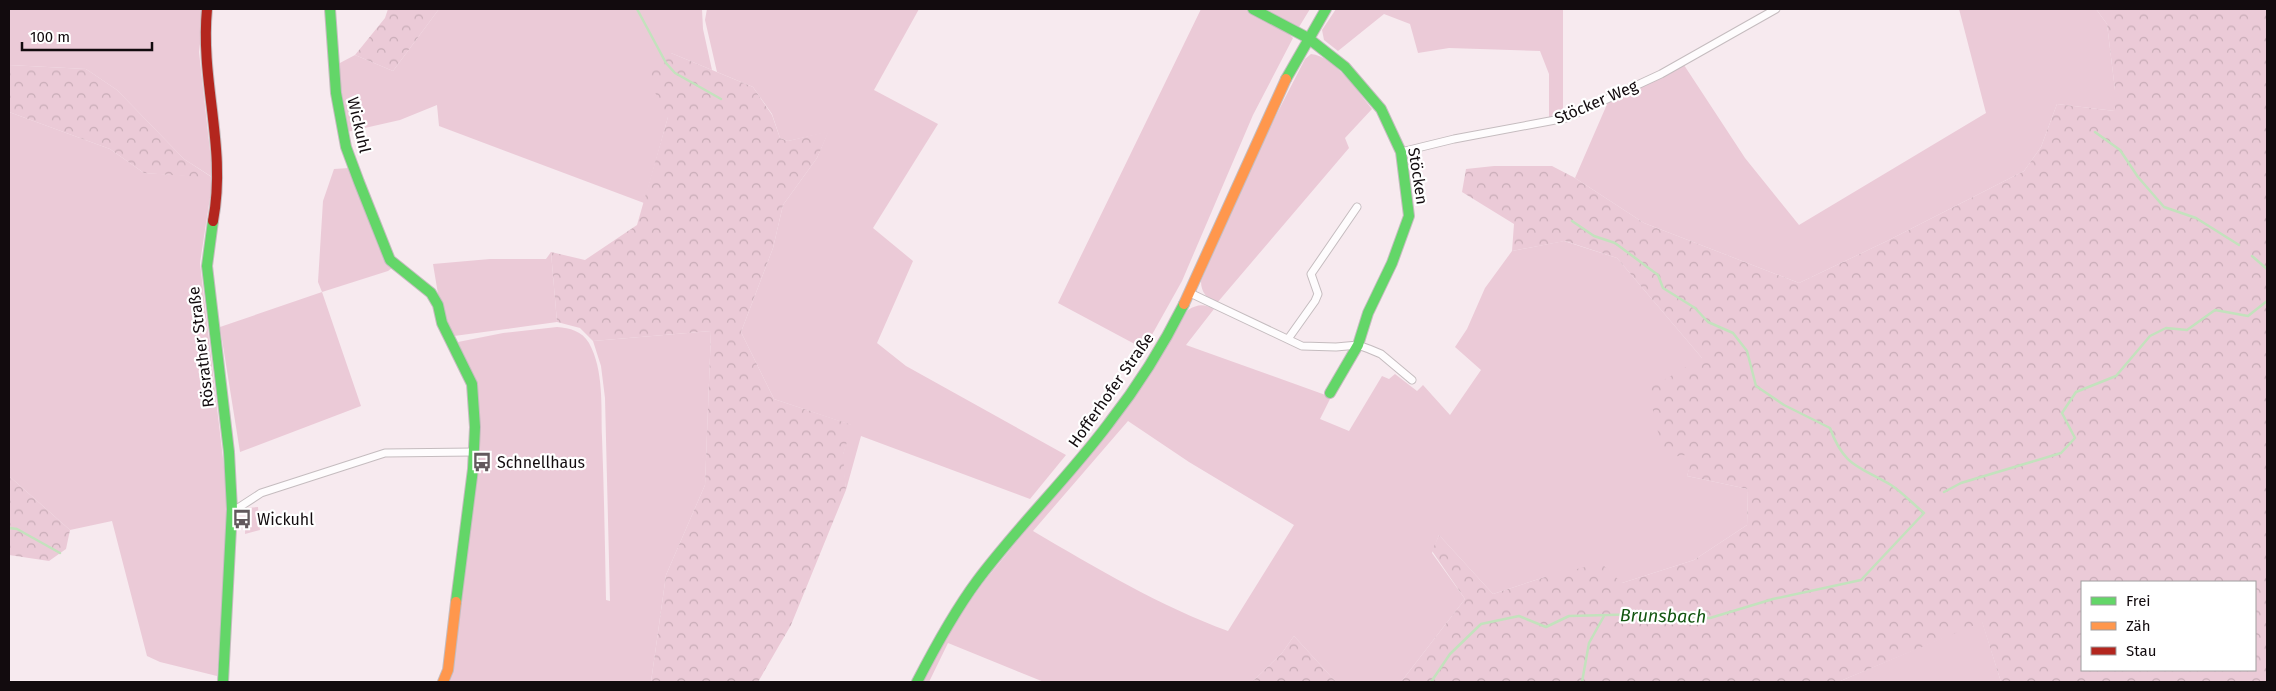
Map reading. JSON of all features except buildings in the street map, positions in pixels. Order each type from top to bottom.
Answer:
[{"type":"street","name":"Rösrather Straße","points":[[207,9],[204,36],[205,63],[219,171],[218,192],[207,250],[207,266],[229,452],[232,509],[223,682]]},
{"type":"street","name":"Wickuhl","points":[[330,9],[335,84],[346,147],[386,252],[395,265],[431,293],[438,305],[442,323],[472,384],[475,401],[474,452],[448,670],[443,682]]},
{"type":"street","name":"Stöcken","points":[[1253,9],[1308,38],[1345,67],[1370,96],[1389,123],[1401,152],[1409,216],[1388,270],[1368,313],[1358,344],[1330,394]]},
{"type":"street","name":"Hofferhofer Straße","points":[[917,682],[952,618],[980,578],[1078,461],[1135,388],[1160,348],[1190,293],[1270,113],[1308,38],[1326,9]]},
{"type":"street","name":"Stöcker Weg","points":[[1401,152],[1566,118],[1661,74],[1776,9]]},
{"type":"street","points":[[1288,339],[1318,294],[1311,274],[1357,207]]},
{"type":"street","points":[[1190,293],[1302,346],[1319,347],[1358,344],[1381,354],[1412,380]]},
{"type":"street","points":[[232,509],[238,508],[261,493],[385,452],[474,452]]},
{"type":"green space","points":[[9,9],[204,9],[199,52],[213,178],[200,263],[226,484],[224,580],[217,676],[160,662],[147,656],[112,521],[70,530],[9,476],[9,112],[110,149],[144,173],[212,177],[184,159],[117,90],[86,69],[9,65]]},
{"type":"green space","points":[[388,9],[439,9],[393,71],[355,55],[385,18]]},
{"type":"green space","points":[[439,9],[702,9],[703,29],[712,70],[671,53],[668,117],[644,203],[439,126],[437,105],[400,120],[347,132],[338,64],[355,55],[393,71]]},
{"type":"green space","points":[[707,9],[919,9],[874,90],[938,124],[873,228],[913,261],[877,343],[906,366],[1066,455],[1030,499],[861,436],[846,490],[842,458],[851,425],[774,399],[741,332],[773,248],[783,205],[817,158],[828,132],[788,141],[780,138],[772,114],[753,87],[717,72],[705,20]]},
{"type":"green space","points":[[1201,9],[1247,9],[1283,28],[1293,38],[1253,115],[1182,281],[1144,349],[1058,303]]},
{"type":"green space","points":[[1261,9],[1310,9],[1299,27]]},
{"type":"green space","points":[[1336,9],[1563,9],[1563,116],[1549,117],[1549,74],[1540,51],[1449,48],[1418,53],[1410,24],[1384,14],[1338,51],[1324,40],[1322,30]]},
{"type":"green space","points":[[1959,9],[2096,9],[2107,24],[2115,90],[2115,111],[2057,104],[2041,147],[2024,171],[1887,241],[1799,283],[1644,223],[1575,178],[1608,102],[1684,65],[1745,158],[1799,225],[1986,113]]},
{"type":"green space","points":[[2096,9],[2267,9],[2267,682],[2001,682],[1982,622],[1838,682],[1401,682],[1465,599],[1432,551],[1439,535],[1493,594],[1545,577],[1601,563],[1622,583],[1694,560],[1747,525],[1748,489],[1687,476],[1693,454],[1664,458],[1648,389],[1702,358],[1617,258],[1565,241],[1512,251],[1514,224],[1462,192],[1466,169],[1494,166],[1552,166],[1575,178],[1644,223],[1799,283],[1887,241],[2024,171],[2041,147],[2057,104],[2115,111],[2115,90],[2107,24]]},
{"type":"green space","points":[[671,53],[753,87],[772,115],[780,138],[788,141],[829,131],[817,158],[783,205],[773,248],[741,332],[774,399],[852,425],[843,455],[846,490],[791,625],[758,682],[651,682],[666,575],[705,485],[711,331],[593,341],[580,328],[557,322],[551,252],[585,260],[637,225],[668,117],[642,68]]},
{"type":"green space","points":[[1311,54],[1320,56],[1337,68],[1372,109],[1345,138],[1349,148],[1217,303],[1205,295],[1201,281],[1254,158],[1305,59]]},
{"type":"green space","points":[[9,65],[86,69],[117,90],[184,159],[213,178],[144,173],[110,149],[9,112]]},
{"type":"green space","points":[[349,168],[379,248],[392,268],[388,271],[322,292],[318,282],[323,201],[334,169]]},
{"type":"green space","points":[[1564,241],[1617,258],[1702,358],[1694,454],[1687,476],[1748,489],[1747,525],[1694,560],[1622,583],[1545,577],[1493,594],[1439,535],[1432,553],[1465,599],[1401,682],[1336,682],[1294,636],[1282,653],[1252,682],[1044,682],[948,643],[929,682],[923,682],[943,639],[982,584],[1120,415],[1188,310],[1201,305],[1214,309],[1186,345],[1331,397],[1320,419],[1349,431],[1382,376],[1389,379],[1395,374],[1417,391],[1423,385],[1450,415],[1481,370],[1455,347],[1467,329],[1485,288],[1512,251]],"holes":[[[1128,421],[1189,462],[1294,525],[1228,631],[1153,598],[1033,531]]]},
{"type":"green space","points":[[551,252],[557,322],[454,336],[438,294],[433,264],[490,259],[546,259]]},
{"type":"green space","points":[[322,292],[361,406],[240,452],[220,327]]},
{"type":"green space","points":[[557,327],[571,329],[583,336],[589,343],[597,365],[601,401],[606,600],[610,601],[605,398],[601,366],[593,341],[711,331],[705,485],[666,575],[651,682],[447,682],[452,669],[475,383],[458,342],[503,333]]},
{"type":"green space","points":[[9,476],[70,530],[66,549],[49,561],[9,555]]},
{"type":"green space","points":[[258,507],[260,530],[245,534],[246,508]]},
{"type":"green space","points":[[1982,621],[2001,682],[1838,682]]},
{"type":"green space","points":[[1294,636],[1336,682],[1252,682],[1282,653]]},
{"type":"waterway","points":[[637,9],[666,63],[675,73],[721,99]]},
{"type":"waterway","points":[[2095,132],[2120,150],[2138,177],[2164,207],[2196,218],[2239,245]]},
{"type":"waterway","name":"Brunsbach","points":[[1431,682],[1450,654],[1481,624],[1519,616],[1546,627],[1569,616],[1646,614],[1710,618],[1773,599],[1861,580],[1924,513],[1895,488],[1861,469],[1847,458],[1835,441],[1830,428],[1784,405],[1756,386],[1747,351],[1733,333],[1708,322],[1695,308],[1663,288],[1658,275],[1615,243],[1594,236],[1572,221]]},
{"type":"waterway","points":[[2252,256],[2267,269]]},
{"type":"waterway","name":"Brunsbach","points":[[1944,492],[1961,483],[2061,453],[2075,438],[2062,413],[2076,392],[2116,376],[2150,336],[2166,328],[2187,330],[2215,310],[2248,316],[2267,301]]},
{"type":"waterway","points":[[9,528],[17,529],[60,553]]},
{"type":"waterway","points":[[1582,682],[1589,643],[1604,616]]},
{"type":"traffic: fast","points":[[330,9],[336,93],[346,147],[359,182],[390,260],[431,293],[438,305],[442,323],[472,384],[475,427],[473,469],[456,602]]},
{"type":"traffic: fast","points":[[1253,9],[1308,38],[1345,67],[1381,109],[1401,152],[1409,216],[1392,263],[1368,313],[1358,345],[1330,393]]},
{"type":"traffic: fast","points":[[1286,79],[1326,9]]},
{"type":"traffic: fast","points":[[213,221],[207,266],[229,452],[232,509],[223,682]]},
{"type":"traffic: fast","points":[[917,682],[960,605],[1009,541],[1077,463],[1120,409],[1150,365],[1184,304]]},
{"type":"traffic: slow","points":[[1184,304],[1286,79]]},
{"type":"traffic: slow","points":[[443,682],[448,670],[456,602]]},
{"type":"traffic: jam","points":[[207,9],[207,63],[217,167],[213,221]]},
{"type":"place","name":"Schnellhaus","points":[[482,462]]},
{"type":"place","name":"Wickuhl","points":[[242,519]]}]
